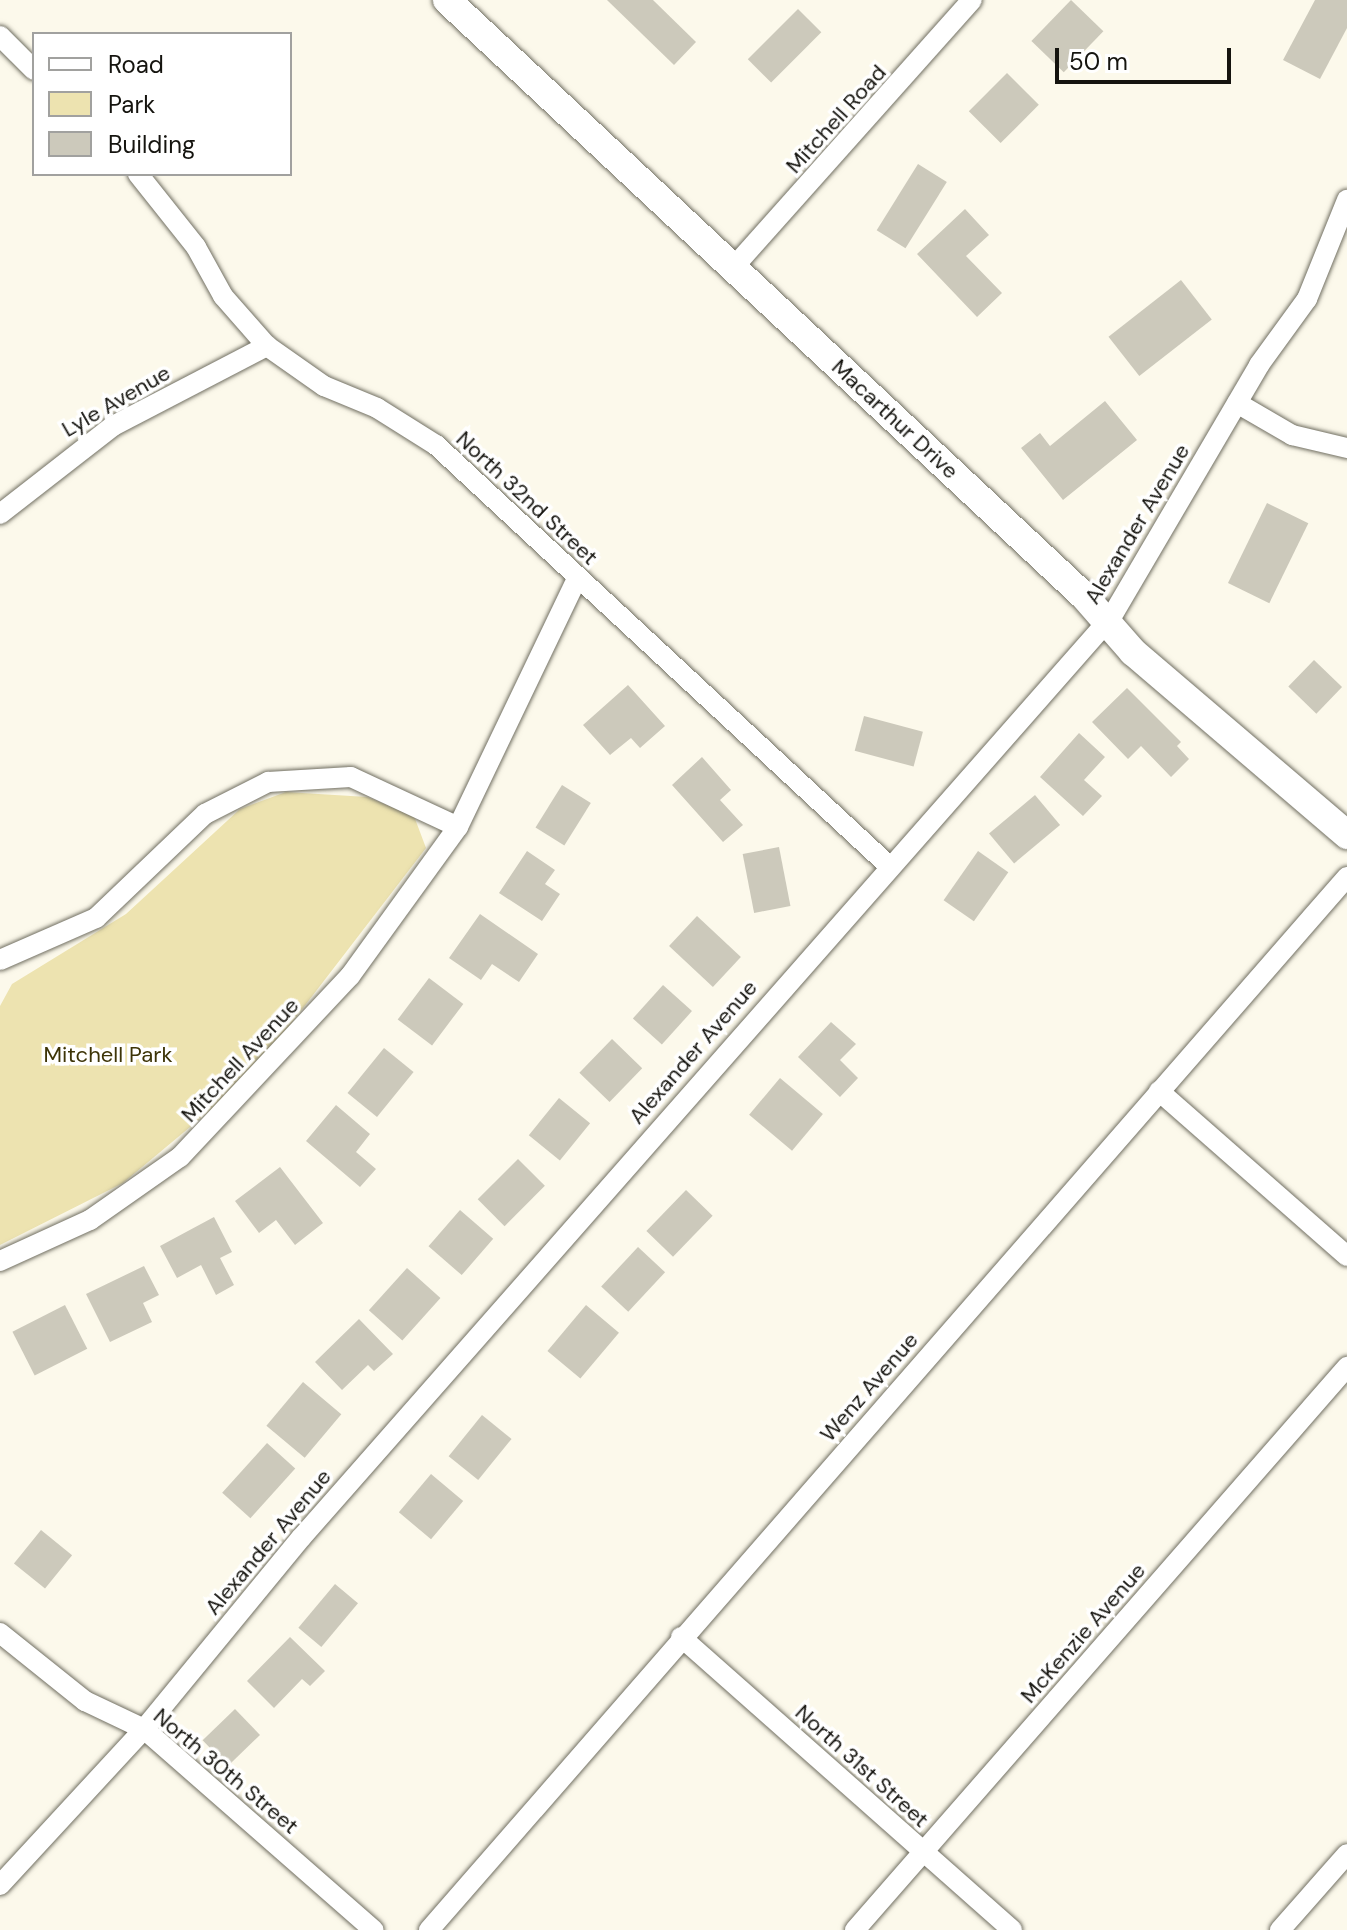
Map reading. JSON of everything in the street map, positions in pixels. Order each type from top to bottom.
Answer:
[{"type":"main road","name":"Macarthur Drive","points":[[447,0],[1107,621],[1347,835]]},
{"type":"street","name":"Mitchell Road","points":[[733,268],[972,0]]},
{"type":"street","points":[[0,36],[32,68]]},
{"type":"street","name":"North 32nd Street","points":[[140,176],[189,237],[223,296],[267,346],[317,382],[436,445],[889,866]]},
{"type":"street","name":"Alexander Avenue","points":[[0,1885],[144,1729],[301,1538],[1107,621],[1237,403],[1307,299],[1347,200]]},
{"type":"street","name":"Lyle Avenue","points":[[0,514],[113,426],[267,346]]},
{"type":"street","points":[[1237,403],[1292,435],[1347,448]]},
{"type":"street","name":"Mitchell Avenue","points":[[0,1261],[137,1190],[221,1120],[350,976],[458,827],[577,579]]},
{"type":"street","points":[[0,960],[96,918],[205,814],[268,782],[351,777],[458,827]]},
{"type":"street","name":"Wenz Avenue","points":[[429,1930],[681,1637],[1347,877]]},
{"type":"street","points":[[1159,1091],[1347,1256]]},
{"type":"street","name":"McKenzie Avenue","points":[[855,1930],[1347,1367]]},
{"type":"street","name":"North 30th Street","points":[[0,1633],[85,1701],[144,1729],[374,1930]]},
{"type":"street","name":"North 31st Street","points":[[681,1637],[1012,1930]]},
{"type":"street","points":[[1280,1930],[1347,1854]]},
{"type":"green space","name":"Mitchell Park","points":[[286,792],[367,797],[414,816],[426,848],[250,1077],[123,1183],[0,1245],[0,1006],[12,984],[126,914],[240,809]]},
{"type":"building","points":[[607,0],[653,0],[696,42],[674,65]]},
{"type":"building","points":[[1071,0],[1103,31],[1064,72],[1031,41]]},
{"type":"building","points":[[1315,0],[1347,0],[1347,28],[1320,79],[1283,60]]},
{"type":"building","points":[[798,9],[821,32],[771,83],[748,59]]},
{"type":"building","points":[[1007,73],[1039,105],[1001,143],[969,111]]},
{"type":"building","points":[[918,164],[947,182],[905,248],[877,230]]},
{"type":"building","points":[[965,209],[989,235],[966,256],[1002,293],[977,317],[917,254]]},
{"type":"building","points":[[1181,280],[1212,319],[1139,376],[1109,337]]},
{"type":"building","points":[[1105,401],[1137,440],[1063,500],[1021,448],[1040,433],[1050,446]]},
{"type":"building","points":[[1267,503],[1308,523],[1269,603],[1228,583]]},
{"type":"building","points":[[1314,660],[1342,687],[1316,714],[1288,687]]},
{"type":"building","points":[[628,685],[665,726],[640,748],[631,738],[610,755],[583,725]]},
{"type":"building","points":[[1127,688],[1181,742],[1177,746],[1189,759],[1171,777],[1141,746],[1128,759],[1092,722]]},
{"type":"building","points":[[864,716],[923,732],[914,767],[855,751]]},
{"type":"building","points":[[1079,733],[1105,757],[1084,780],[1102,796],[1083,816],[1040,777]]},
{"type":"building","points":[[702,757],[731,790],[720,800],[743,825],[723,842],[672,785]]},
{"type":"building","points":[[562,785],[591,803],[564,845],[536,827]]},
{"type":"building","points":[[1035,795],[1060,825],[1014,863],[989,834]]},
{"type":"building","points":[[779,847],[790,906],[754,913],[743,854]]},
{"type":"building","points":[[527,851],[555,870],[545,884],[560,894],[542,921],[499,893]]},
{"type":"building","points":[[978,851],[1008,872],[974,921],[944,900]]},
{"type":"building","points":[[480,914],[538,954],[519,982],[492,964],[481,980],[449,958]]},
{"type":"building","points":[[697,916],[741,957],[713,987],[669,946]]},
{"type":"building","points":[[429,978],[463,1004],[432,1045],[398,1020]]},
{"type":"building","points":[[663,985],[692,1011],[662,1045],[633,1018]]},
{"type":"building","points":[[831,1022],[856,1044],[840,1060],[858,1078],[840,1097],[798,1057]]},
{"type":"building","points":[[612,1039],[642,1068],[610,1102],[579,1073]]},
{"type":"building","points":[[384,1048],[414,1072],[377,1117],[347,1093]]},
{"type":"building","points":[[780,1078],[823,1114],[792,1151],[749,1115]]},
{"type":"building","points":[[559,1098],[590,1123],[560,1160],[529,1135]]},
{"type":"building","points":[[336,1105],[370,1134],[356,1152],[376,1169],[360,1187],[306,1141]]},
{"type":"building","points":[[518,1159],[545,1186],[505,1226],[478,1199]]},
{"type":"building","points":[[280,1167],[323,1223],[295,1245],[276,1220],[259,1233],[235,1201]]},
{"type":"building","points":[[686,1190],[713,1216],[673,1257],[646,1231]]},
{"type":"building","points":[[460,1210],[493,1239],[462,1275],[429,1246]]},
{"type":"building","points":[[214,1217],[232,1252],[220,1258],[234,1285],[216,1295],[201,1265],[177,1278],[160,1246]]},
{"type":"building","points":[[638,1247],[665,1272],[628,1312],[601,1286]]},
{"type":"building","points":[[144,1266],[159,1295],[143,1303],[152,1322],[110,1342],[86,1294]]},
{"type":"building","points":[[407,1268],[440,1298],[402,1340],[369,1310]]},
{"type":"building","points":[[65,1305],[87,1349],[35,1375],[12,1332]]},
{"type":"building","points":[[586,1305],[619,1333],[580,1379],[547,1351]]},
{"type":"building","points":[[359,1319],[393,1354],[374,1371],[368,1365],[342,1390],[315,1362]]},
{"type":"building","points":[[303,1382],[341,1414],[305,1458],[266,1426]]},
{"type":"building","points":[[482,1415],[512,1439],[478,1480],[449,1456]]},
{"type":"building","points":[[267,1443],[295,1468],[250,1518],[222,1493]]},
{"type":"building","points":[[431,1474],[463,1501],[431,1539],[399,1512]]},
{"type":"building","points":[[41,1530],[72,1555],[45,1589],[14,1563]]},
{"type":"building","points":[[335,1584],[358,1603],[321,1647],[298,1628]]},
{"type":"building","points":[[290,1637],[325,1671],[310,1686],[302,1679],[274,1708],[247,1681]]},
{"type":"building","points":[[235,1709],[260,1735],[228,1766],[203,1740]]}]
